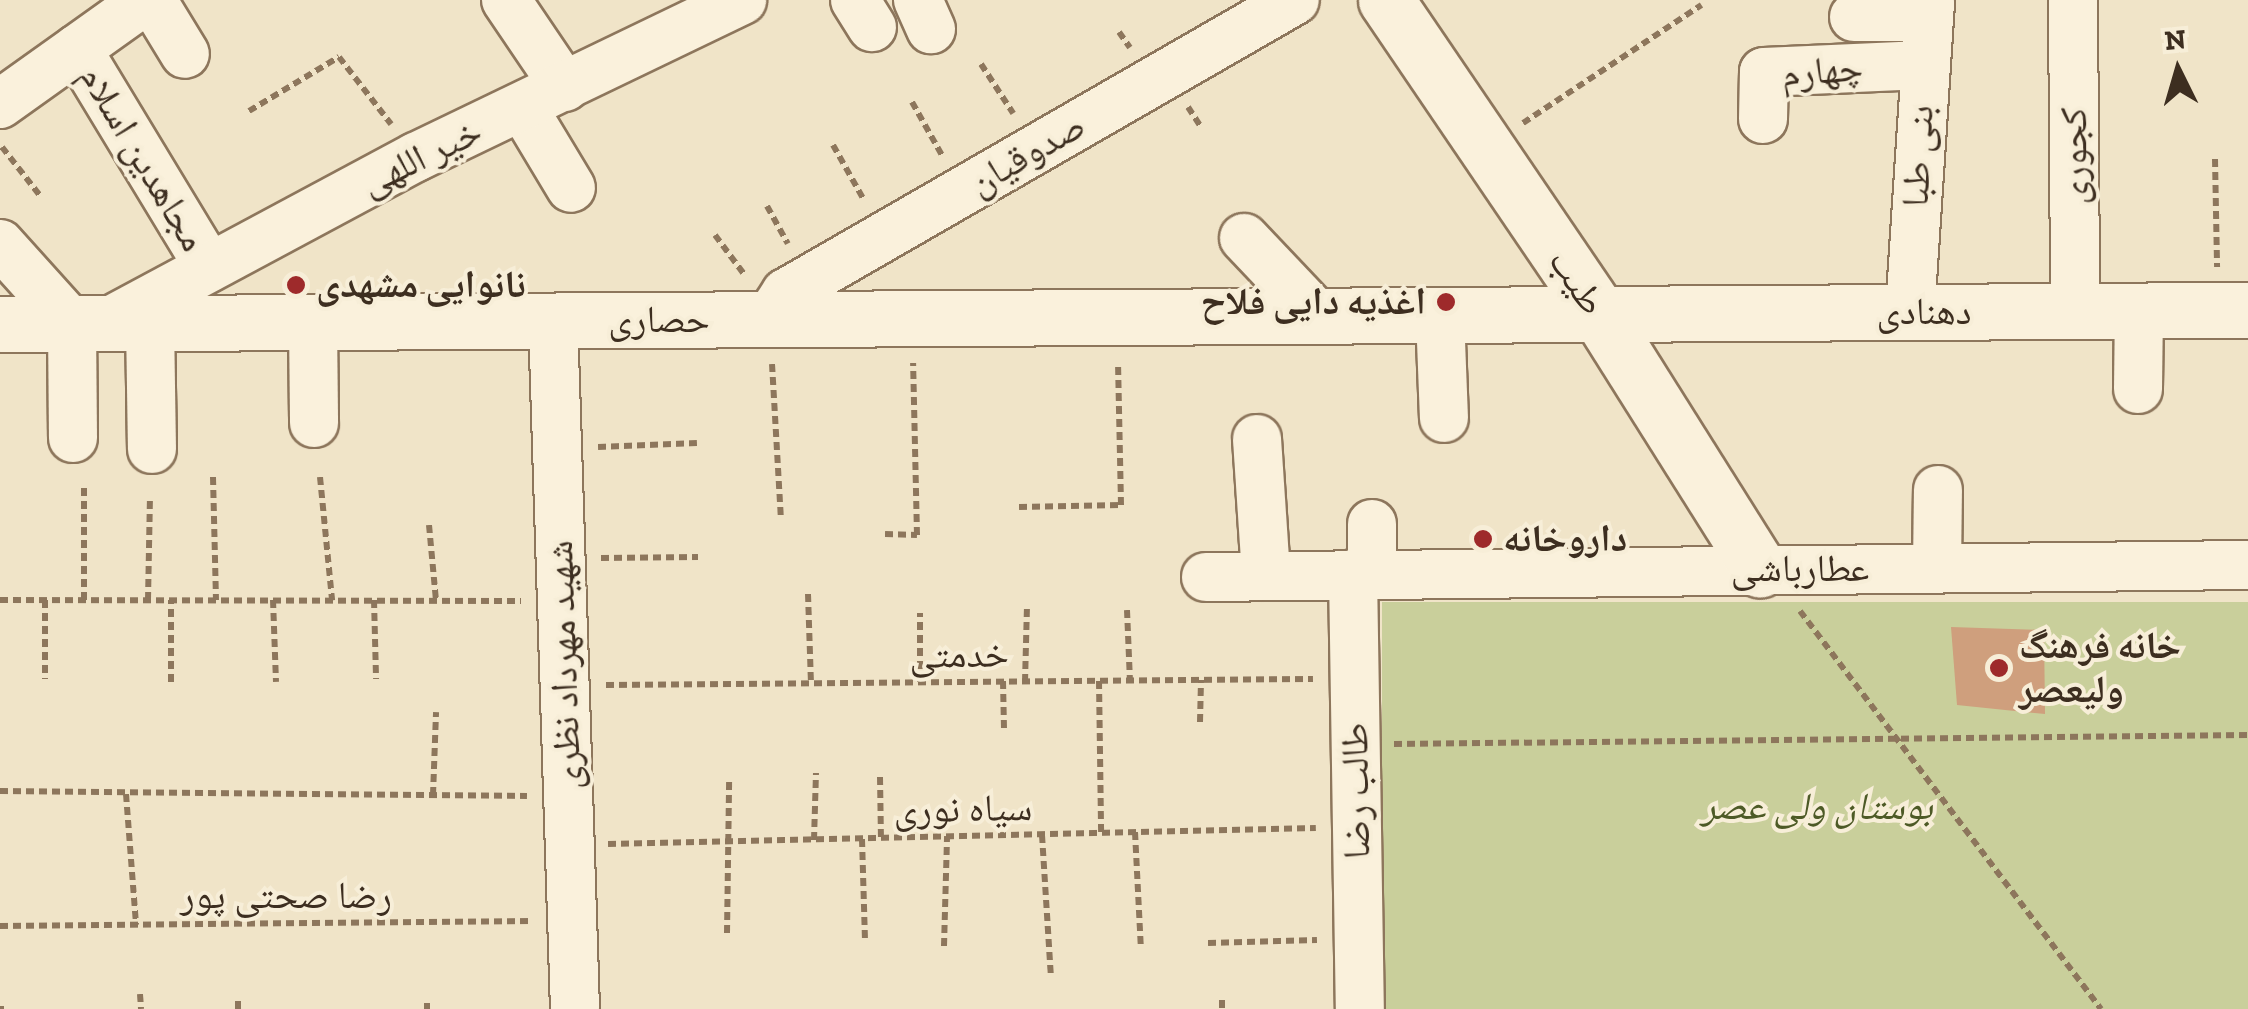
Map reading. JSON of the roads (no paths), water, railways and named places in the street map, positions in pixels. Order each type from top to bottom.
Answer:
[{"type":"main road","name":"طیب","points":[[1386,0],[1599,314],[1765,570]]},
{"type":"main road","name":"دهنادی","points":[[1599,314],[2233,310]]},
{"type":"main road","name":"حصاری","points":[[0,324],[1599,314]]},
{"type":"street","points":[[3,99],[149,0],[186,54]]},
{"type":"street","points":[[506,0],[565,87]]},
{"type":"street","name":"خیر اللهی","points":[[109,323],[416,156],[742,0]]},
{"type":"street","name":"صدوقیان","points":[[769,319],[786,294],[1296,0]]},
{"type":"street","name":"کجوری","points":[[2074,0],[2054,58],[2076,311]]},
{"type":"street","points":[[1854,17],[1929,8]]},
{"type":"street","name":"بنی طبا","points":[[1910,312],[1929,8]]},
{"type":"street","name":"مجاهدین اسلام","points":[[78,49],[209,267]]},
{"type":"street","name":"چهارم","points":[[1763,119],[1764,72],[1923,65]]},
{"type":"street","points":[[523,108],[571,188]]},
{"type":"street","points":[[1244,238],[1318,316]]},
{"type":"street","points":[[0,244],[109,323],[152,449]]},
{"type":"street","points":[[2138,389],[2139,311]]},
{"type":"street","points":[[1440,315],[1444,418]]},
{"type":"street","name":"شهید مهرداد نظری","points":[[553,321],[574,1009]]},
{"type":"street","points":[[313,322],[314,424]]},
{"type":"street","points":[[72,438],[109,323]]},
{"type":"street","points":[[1257,439],[1266,576]]},
{"type":"street","points":[[1937,568],[1938,490]]},
{"type":"street","name":"طالب رضا","points":[[1360,1009],[1354,678],[1362,574],[1372,524]]},
{"type":"street","name":"عطارباشی","points":[[1206,577],[2248,565]]},
{"type":"place","name":"نانوایی مشهدی","points":[[296,285]]},
{"type":"place","name":"اغذیه دایی فلاح","points":[[1446,302]]},
{"type":"place","name":"داروخانه","points":[[1483,539]]},
{"type":"place","name":"خانه فرهنگ ولیعصر","points":[[1999,668]]},
{"type":"park label","name":"بوستان ولی عصر","points":[[1817,807]]}]
